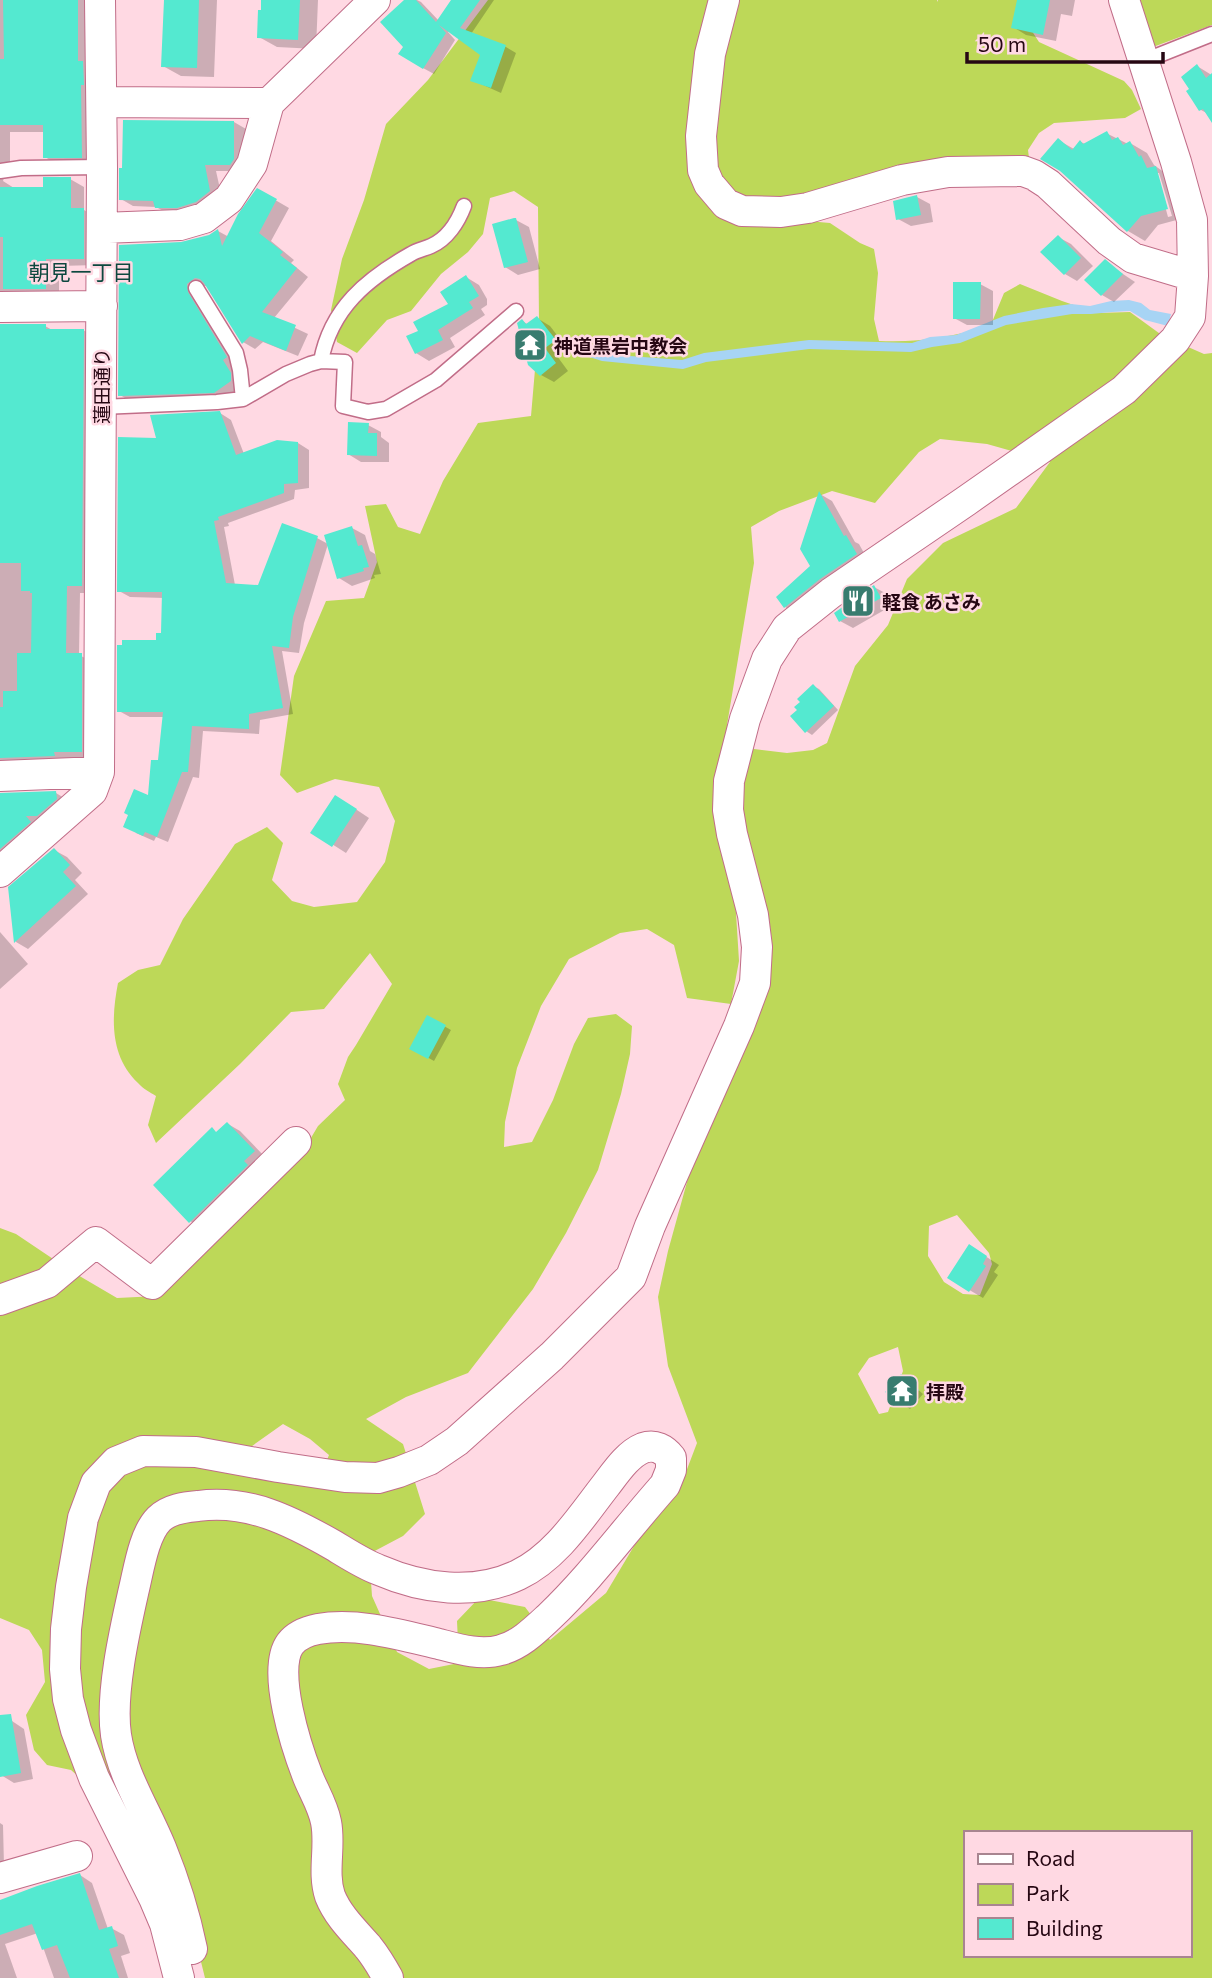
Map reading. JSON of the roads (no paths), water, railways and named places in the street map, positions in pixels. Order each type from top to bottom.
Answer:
[{"type":"street","name":"蓮田通り","points":[[99,772],[102,306],[100,0]]},
{"type":"street","points":[[102,228],[180,225],[204,218],[221,206],[229,199],[252,164],[269,103],[375,0]]},
{"type":"street","points":[[724,0],[709,54],[701,136],[703,170],[709,184],[726,204],[741,211],[781,212],[808,208],[902,180],[948,172],[1023,171],[1048,184],[1099,232],[1133,258],[1194,276]]},
{"type":"street","points":[[179,1978],[165,1924],[94,1777],[76,1730],[68,1699],[65,1669],[66,1629],[71,1587],[83,1518],[96,1483],[116,1462],[129,1455],[151,1451],[196,1452],[345,1477],[378,1478],[399,1472],[429,1460],[457,1441],[552,1356],[631,1277],[650,1226],[739,1026],[755,983],[757,947],[753,915],[732,834],[728,810],[729,781],[752,699],[767,659],[787,628],[831,593],[1124,390],[1175,340],[1190,317],[1194,276],[1192,220],[1124,0]]},
{"type":"street","points":[[102,102],[269,103]]},
{"type":"street","points":[[0,307],[102,306]]},
{"type":"street","points":[[0,776],[99,772],[92,792],[0,872]]},
{"type":"street","points":[[0,1300],[47,1283],[96,1242],[152,1284],[296,1142]]},
{"type":"street","points":[[198,1978],[191,1943],[162,1848],[124,1763],[114,1722],[127,1622],[145,1548],[159,1519],[171,1511],[184,1508],[225,1504],[246,1506],[269,1513],[379,1570],[405,1579],[439,1587],[486,1586],[505,1581],[541,1560],[570,1531],[631,1456],[643,1448],[655,1447],[666,1451],[671,1458],[671,1470],[664,1485],[576,1589],[534,1631],[516,1644],[502,1650],[476,1652],[394,1633],[336,1628],[304,1633],[290,1644],[282,1675],[300,1752],[326,1824],[330,1895],[347,1924],[369,1949],[388,1978]]},
{"type":"street","points":[[0,1878],[77,1856]]},
{"type":"lane","points":[[1144,61],[1212,34]]},
{"type":"lane","points":[[0,171],[21,168],[102,167]]},
{"type":"lane","points":[[321,361],[330,327],[368,281],[414,251],[433,245],[459,220],[464,206]]},
{"type":"lane","points":[[196,288],[236,353],[243,398]]},
{"type":"lane","points":[[101,407],[217,402],[243,398],[286,374],[321,361],[345,362],[343,406],[368,412],[386,409],[436,380],[516,311]]},
{"type":"water","points":[[1129,300],[1141,303],[1150,310],[1171,314],[1168,326],[1145,320],[1130,311],[1072,314],[1006,325],[960,343],[911,352],[809,349],[706,362],[683,369],[602,361],[586,356],[589,349],[604,354],[682,360],[704,353],[809,340],[912,343],[930,337],[956,335],[1004,316],[1043,308],[1071,304],[1090,306]]},
{"type":"place","name":"神道黒岩中教会","points":[[530,345]]},
{"type":"place","name":"軽食 あさみ","points":[[858,601]]},
{"type":"place","name":"拝殿","points":[[902,1391]]},
{"type":"district","name":"朝見一丁目","points":[[81,271]]}]
